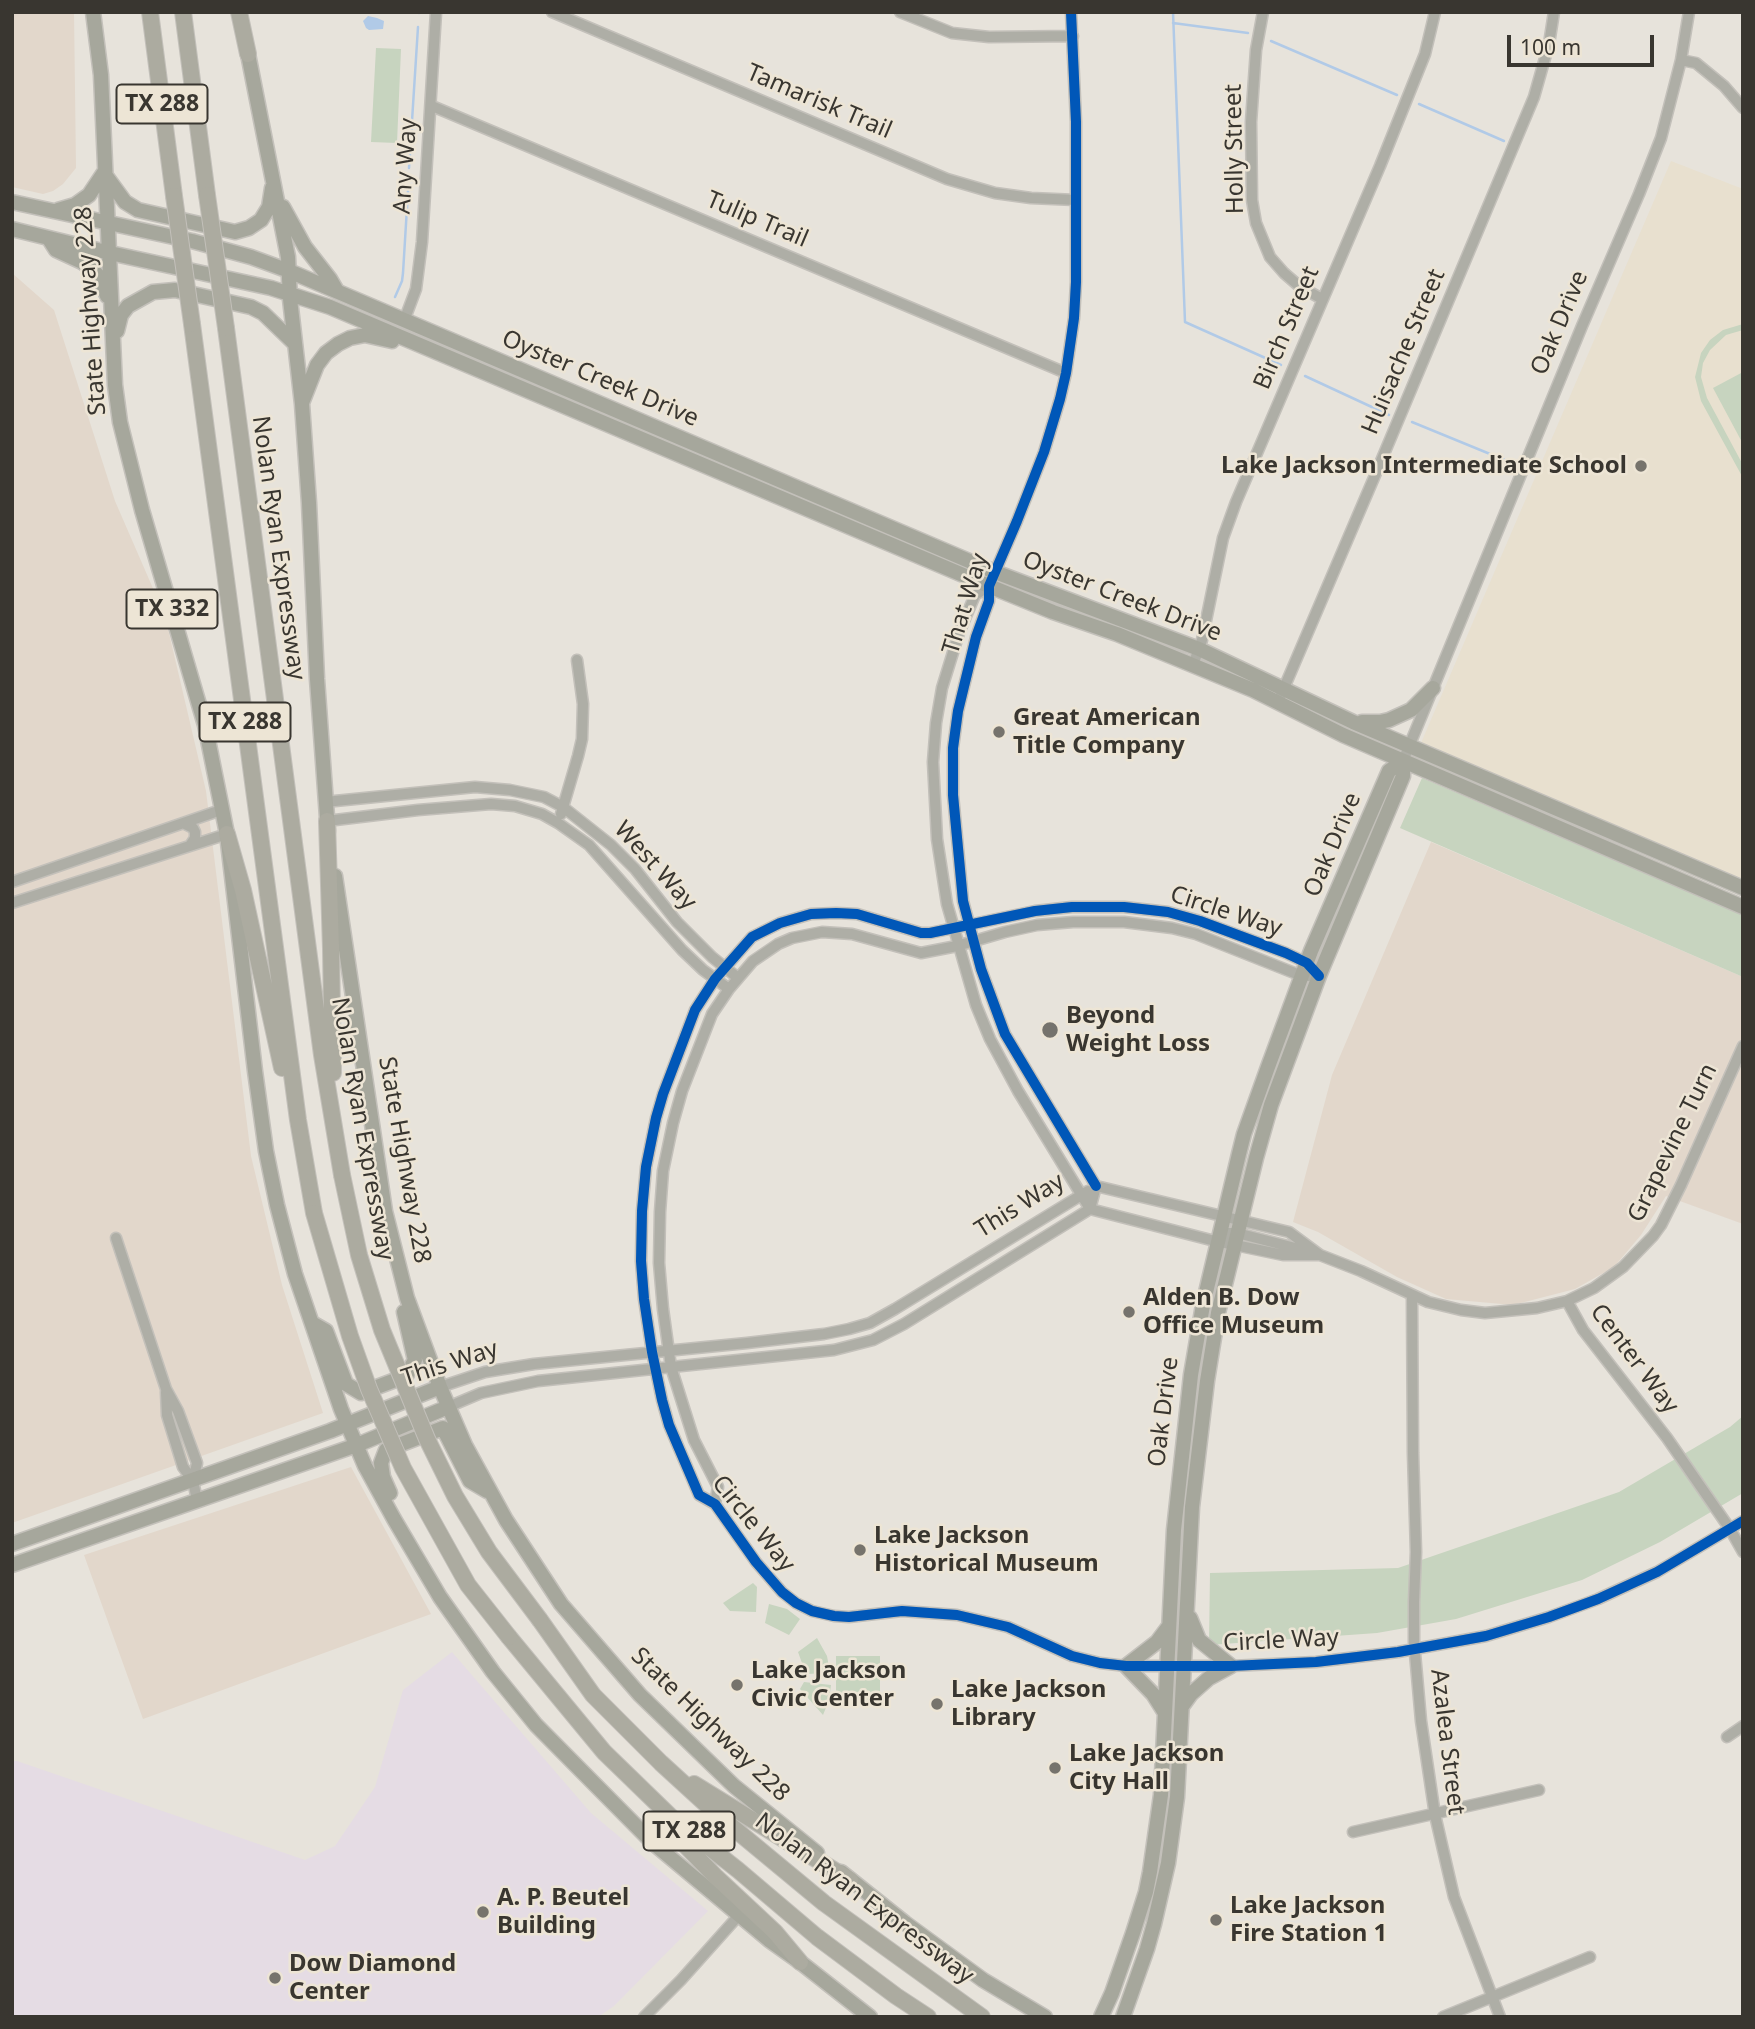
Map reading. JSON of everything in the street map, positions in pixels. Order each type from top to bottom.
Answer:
[{"type":"highway","name":"TX 288","points":[[150,12],[298,1120],[321,1239],[349,1336],[369,1389],[403,1468],[468,1585],[604,1752],[672,1818],[817,1937],[928,2017]]},
{"type":"highway","name":"Nolan Ryan Expressway","points":[[183,12],[322,1055],[342,1175],[359,1255],[382,1330],[427,1439],[455,1496],[489,1552],[593,1695],[719,1816],[824,1903],[982,2017]]},
{"type":"highway","points":[[239,12],[248,54]]},
{"type":"highway","points":[[327,821],[333,1121]]},
{"type":"highway","points":[[227,834],[243,890],[285,1079],[298,1120]]},
{"type":"highway","points":[[604,1752],[651,1809],[715,1876],[775,1932],[800,1962]]},
{"type":"highway","points":[[661,1763],[850,1880]]},
{"type":"main road","name":"State Highway 228","points":[[93,12],[101,75],[115,385],[129,460],[205,725],[227,834],[242,973],[267,1151],[288,1252],[348,1424],[365,1466],[452,1615],[537,1725],[653,1843],[769,1940],[870,2017]]},
{"type":"main road","points":[[248,54],[274,177],[289,271],[293,342],[302,404]]},
{"type":"main road","points":[[55,211],[75,205],[89,195],[105,172],[125,202],[138,210],[235,232],[256,225],[266,214],[274,177]]},
{"type":"main road","points":[[277,195],[305,247],[337,291]]},
{"type":"main road","name":"Oyster Creek Drive","points":[[12,202],[251,257],[289,271],[995,572],[1199,649],[1353,722],[1743,888]]},
{"type":"main road","name":"TX 332","points":[[12,229],[289,293]]},
{"type":"main road","name":"TX 332","points":[[49,239],[56,250],[82,261],[92,269],[100,278],[111,306]]},
{"type":"main road","points":[[113,346],[119,320],[128,306],[143,296],[164,290],[175,290],[251,307],[263,313],[293,342]]},
{"type":"main road","name":"Oyster Creek Drive","points":[[289,293],[415,343],[989,586],[1193,665],[1278,702],[1343,735],[1743,907]]},
{"type":"main road","points":[[302,404],[317,365],[326,353],[338,344],[365,335],[415,343]]},
{"type":"main road","name":"State Highway 228","points":[[302,404],[325,802],[368,1105],[385,1211],[407,1298],[448,1407],[489,1491],[562,1604],[640,1695],[734,1786],[850,1880],[983,1980],[1045,2017]]},
{"type":"main road","points":[[1353,722],[1389,720],[1410,710],[1433,688]]},
{"type":"main road","name":"Oak Drive","points":[[1101,2017],[1133,1933],[1149,1876],[1161,1795],[1174,1530],[1191,1375],[1203,1305],[1224,1216],[1244,1134],[1304,970],[1389,771],[1403,761]]},
{"type":"main road","name":"Oak Drive","points":[[1123,2017],[1150,1939],[1168,1863],[1177,1797],[1190,1536],[1197,1454],[1216,1326],[1271,1105],[1319,976],[1403,776],[1403,761]]},
{"type":"main road","points":[[312,1323],[326,1331],[346,1384],[361,1392],[406,1376],[415,1360],[403,1309],[407,1298]]},
{"type":"main road","name":"This Way","points":[[12,1544],[193,1481],[440,1387]]},
{"type":"main road","name":"This Way","points":[[12,1565],[357,1446],[448,1407]]},
{"type":"main road","points":[[394,1519],[396,1506],[383,1477],[381,1463],[386,1450],[443,1428],[470,1480],[489,1491]]},
{"type":"main road","points":[[1183,1705],[1209,1678],[1231,1666],[1199,1640],[1187,1610]]},
{"type":"main road","points":[[1165,1713],[1153,1694],[1126,1666],[1157,1642],[1169,1626]]},
{"type":"main road","points":[[1161,1795],[1177,1797]]},
{"type":"main road","points":[[1149,1876],[1164,1881]]},
{"type":"main road","points":[[1133,1933],[1150,1939]]},
{"type":"main road","points":[[1121,1968],[1139,1973]]},
{"type":"street","name":"Any Way","points":[[404,321],[416,289],[422,242],[436,12]]},
{"type":"street","name":"Tamarisk Trail","points":[[552,12],[947,179],[995,193],[1076,200]]},
{"type":"street","points":[[900,12],[915,15],[953,33],[1027,38],[1073,36]]},
{"type":"street","name":"That Way","points":[[1071,12],[1076,282],[1066,373],[1044,452],[989,586],[989,601],[964,684],[953,748],[953,795],[959,871],[968,925],[981,970],[1005,1034],[1096,1186]]},
{"type":"street","name":"Holly Street","points":[[1263,12],[1256,50],[1251,122],[1252,200],[1256,223],[1270,257],[1299,286],[1322,299]]},
{"type":"street","name":"Birch Street","points":[[1193,665],[1199,649],[1223,538],[1236,502],[1380,166],[1420,66],[1435,12]]},
{"type":"street","name":"Huisache Street","points":[[1278,702],[1534,97],[1549,44],[1554,12]]},
{"type":"street","name":"Oak Drive","points":[[1403,761],[1661,138],[1681,60],[1689,12]]},
{"type":"street","points":[[1681,60],[1696,64],[1724,86],[1743,108]]},
{"type":"street","name":"Tulip Trail","points":[[432,106],[1066,373]]},
{"type":"street","name":"That Way","points":[[989,586],[975,595],[959,633],[942,688],[936,723],[933,794],[940,872],[957,946],[990,1039],[1018,1091],[1082,1195]]},
{"type":"street","points":[[558,823],[578,756],[583,721],[577,660]]},
{"type":"street","points":[[942,688],[964,684]]},
{"type":"street","name":"West Way","points":[[325,802],[466,788],[494,788],[536,795],[563,807],[611,845],[635,869],[677,922],[738,978]]},
{"type":"street","points":[[491,804],[494,788]]},
{"type":"street","points":[[397,795],[398,812]]},
{"type":"street","name":"West Way","points":[[327,821],[491,804],[526,809],[558,823],[601,857],[682,950],[729,989]]},
{"type":"street","points":[[12,882],[221,810]]},
{"type":"street","points":[[183,823],[195,832],[191,844]]},
{"type":"street","points":[[12,903],[227,834]]},
{"type":"street","points":[[601,857],[611,845]]},
{"type":"street","name":"Circle Way","points":[[1304,970],[1246,937],[1200,921],[1151,909],[1124,907],[1072,907],[1015,914],[953,929],[921,933],[857,914],[811,914],[780,923],[746,942],[724,967],[695,1010],[656,1118],[646,1167],[642,1211],[641,1261],[644,1299],[655,1369],[669,1425],[699,1495],[715,1504],[756,1562],[782,1592],[812,1611],[849,1617],[902,1611],[957,1615],[1008,1627],[1072,1656],[1126,1666],[1231,1666],[1316,1662],[1486,1636],[1598,1599],[1657,1572],[1743,1521]]},
{"type":"street","name":"Circle Way","points":[[715,1504],[718,1488],[695,1440],[671,1367],[659,1263],[660,1212],[663,1171],[682,1090],[712,1014],[753,961],[778,944],[814,933],[852,934],[920,953],[1028,927],[1073,922],[1124,922],[1196,934],[1319,976]]},
{"type":"street","name":"Grapevine Turn","points":[[1567,1301],[1594,1288],[1623,1267],[1644,1247],[1661,1225],[1743,1046]]},
{"type":"street","name":"This Way","points":[[440,1387],[506,1368],[824,1334],[870,1323],[1096,1186]]},
{"type":"street","name":"This Way","points":[[448,1407],[481,1393],[526,1383],[834,1350],[877,1338],[1090,1209],[1096,1186]]},
{"type":"street","name":"Center Way","points":[[1096,1186],[1224,1216],[1237,1233],[1283,1255],[1320,1255]]},
{"type":"street","points":[[1082,1195],[1090,1209]]},
{"type":"street","name":"Center Way","points":[[1090,1209],[1218,1242],[1237,1233],[1289,1232],[1320,1255],[1412,1295],[1461,1310],[1485,1313],[1537,1308],[1567,1301],[1583,1330],[1667,1438],[1743,1552]]},
{"type":"street","points":[[116,1238],[166,1389],[178,1411],[197,1463],[193,1481],[197,1500]]},
{"type":"street","name":"Azalea Street","points":[[1412,1295],[1416,1552],[1414,1648],[1421,1721],[1434,1815],[1454,1897],[1500,2017]]},
{"type":"street","points":[[1727,1737],[1743,1726]]},
{"type":"street","points":[[1353,1832],[1538,1790]]},
{"type":"street","points":[[644,2017],[740,1914]]},
{"type":"street","points":[[1443,2017],[1590,1956]]},
{"type":"shaded area","points":[[12,12],[74,12],[76,168],[63,184],[43,194],[12,187]]},
{"type":"shaded area","name":"Lake Jackson Intermediate School","points":[[1671,161],[1743,189],[1743,881],[1421,743]]},
{"type":"shaded area","points":[[12,273],[54,310],[115,501],[165,616],[206,791],[251,1156],[282,1285],[323,1413],[12,1523]]},
{"type":"shaded area","points":[[1431,842],[1743,977],[1743,1224],[1666,1196],[1641,1235],[1614,1267],[1575,1289],[1513,1305],[1446,1299],[1397,1277],[1318,1232],[1293,1222],[1332,1075]]},
{"type":"shaded area","points":[[351,1467],[431,1614],[143,1719],[84,1555]]},
{"type":"shaded area","points":[[452,1652],[591,1813],[708,1911],[614,2006],[598,2017],[12,2017],[12,1761],[305,1860],[335,1846],[375,1787],[403,1690]]},
{"type":"green space","points":[[376,48],[401,49],[397,143],[371,142]]},
{"type":"green space","points":[[1743,324],[1743,330],[1726,335],[1710,350],[1703,363],[1701,377],[1707,398],[1743,465],[1743,478],[1701,401],[1695,377],[1701,353],[1710,340],[1723,330]]},
{"type":"green space","points":[[1743,372],[1743,444],[1713,388]]},
{"type":"green space","points":[[1422,778],[1743,915],[1743,977],[1400,828]]},
{"type":"green space","points":[[1743,1416],[1743,1493],[1660,1542],[1582,1580],[1456,1619],[1377,1633],[1209,1645],[1210,1573],[1398,1568],[1619,1492],[1730,1427]]},
{"type":"green space","points":[[753,1583],[757,1587],[756,1612],[730,1611],[723,1603]]},
{"type":"green space","points":[[769,1604],[787,1609],[800,1619],[789,1635],[765,1623]]},
{"type":"green space","points":[[817,1638],[827,1656],[830,1673],[806,1674],[798,1652]]},
{"type":"green space","points":[[836,1656],[880,1656],[880,1700],[836,1700]]},
{"type":"green space","points":[[804,1682],[831,1685],[823,1715],[800,1689]]},
{"type":"water","points":[[368,16],[384,21],[383,29],[366,28],[363,21]]},
{"type":"waterway","points":[[1173,12],[1185,322],[1281,365]]},
{"type":"waterway","points":[[1173,23],[1248,33]]},
{"type":"waterway","points":[[409,168],[418,27]]},
{"type":"waterway","points":[[1271,41],[1397,95]]},
{"type":"waterway","points":[[1419,104],[1504,141]]},
{"type":"waterway","points":[[395,297],[403,273],[408,191]]},
{"type":"waterway","points":[[1305,376],[1389,415]]},
{"type":"waterway","points":[[1412,422],[1512,463]]},
{"type":"cycle path","points":[[1071,12],[1076,122],[1076,282],[1066,373],[1044,452],[989,586],[989,601],[976,637],[958,711],[953,748],[953,795],[963,901],[981,969],[1005,1034],[1096,1186]]},
{"type":"cycle path","points":[[1319,976],[1307,963],[1286,953],[1200,921],[1168,912],[1124,907],[1072,907],[1035,911],[930,933],[921,933],[857,914],[811,914],[780,923],[752,937],[715,979],[695,1010],[663,1094],[646,1167],[641,1261],[652,1352],[669,1425],[699,1495],[715,1504],[756,1562],[782,1592],[812,1611],[849,1617],[902,1611],[957,1615],[1008,1627],[1072,1656],[1126,1666],[1231,1666],[1316,1662],[1398,1652],[1486,1636],[1598,1599],[1657,1572],[1743,1521]]},
{"type":"place","name":"Lake Jackson Intermediate School","points":[[1641,466]]},
{"type":"place","name":"Great American Title Company","points":[[999,732]]},
{"type":"place","name":"Beyond Weight Loss","points":[[1050,1030]]},
{"type":"place","name":"Alden B. Dow Office Museum","points":[[1129,1312]]},
{"type":"place","name":"Lake Jackson Historical Museum","points":[[860,1550]]},
{"type":"place","name":"Lake Jackson Civic Center","points":[[737,1685]]},
{"type":"place","name":"Lake Jackson Library","points":[[937,1704]]},
{"type":"place","name":"Lake Jackson City Hall","points":[[1055,1768]]},
{"type":"place","name":"A. P. Beutel Building","points":[[483,1912]]},
{"type":"place","name":"Lake Jackson Fire Station 1","points":[[1216,1920]]},
{"type":"place","name":"Dow Diamond Center","points":[[275,1978]]}]
